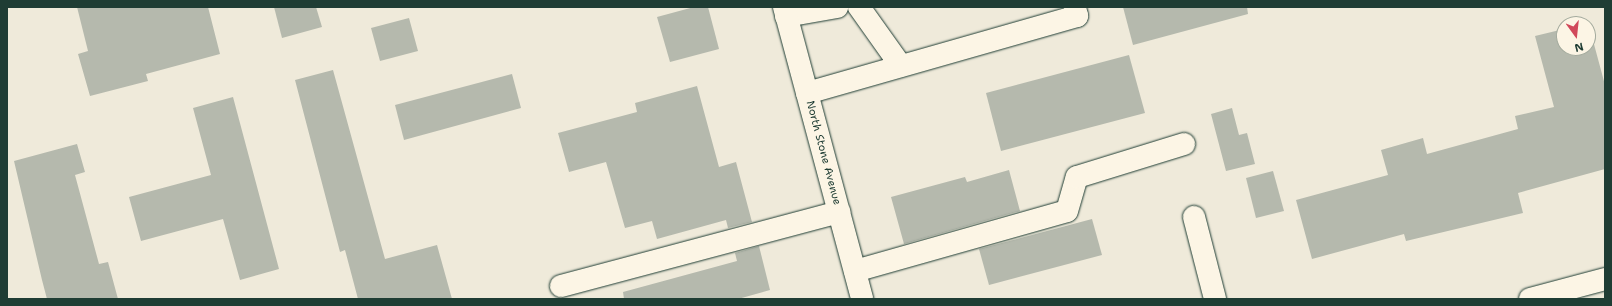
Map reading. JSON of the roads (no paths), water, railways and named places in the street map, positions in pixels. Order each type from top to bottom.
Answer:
[{"type":"main road","points":[[785,11],[838,7]]},
{"type":"main road","points":[[859,7],[901,66]]},
{"type":"main road","points":[[807,93],[1077,16],[1075,7]]},
{"type":"main road","name":"North Stone Avenue","points":[[785,11],[862,299]]},
{"type":"main road","points":[[855,271],[1067,211],[1077,177],[1184,144]]},
{"type":"main road","points":[[561,286],[839,212]]},
{"type":"main road","points":[[1194,217],[1215,299]]},
{"type":"main road","points":[[1530,299],[1605,279]]}]
